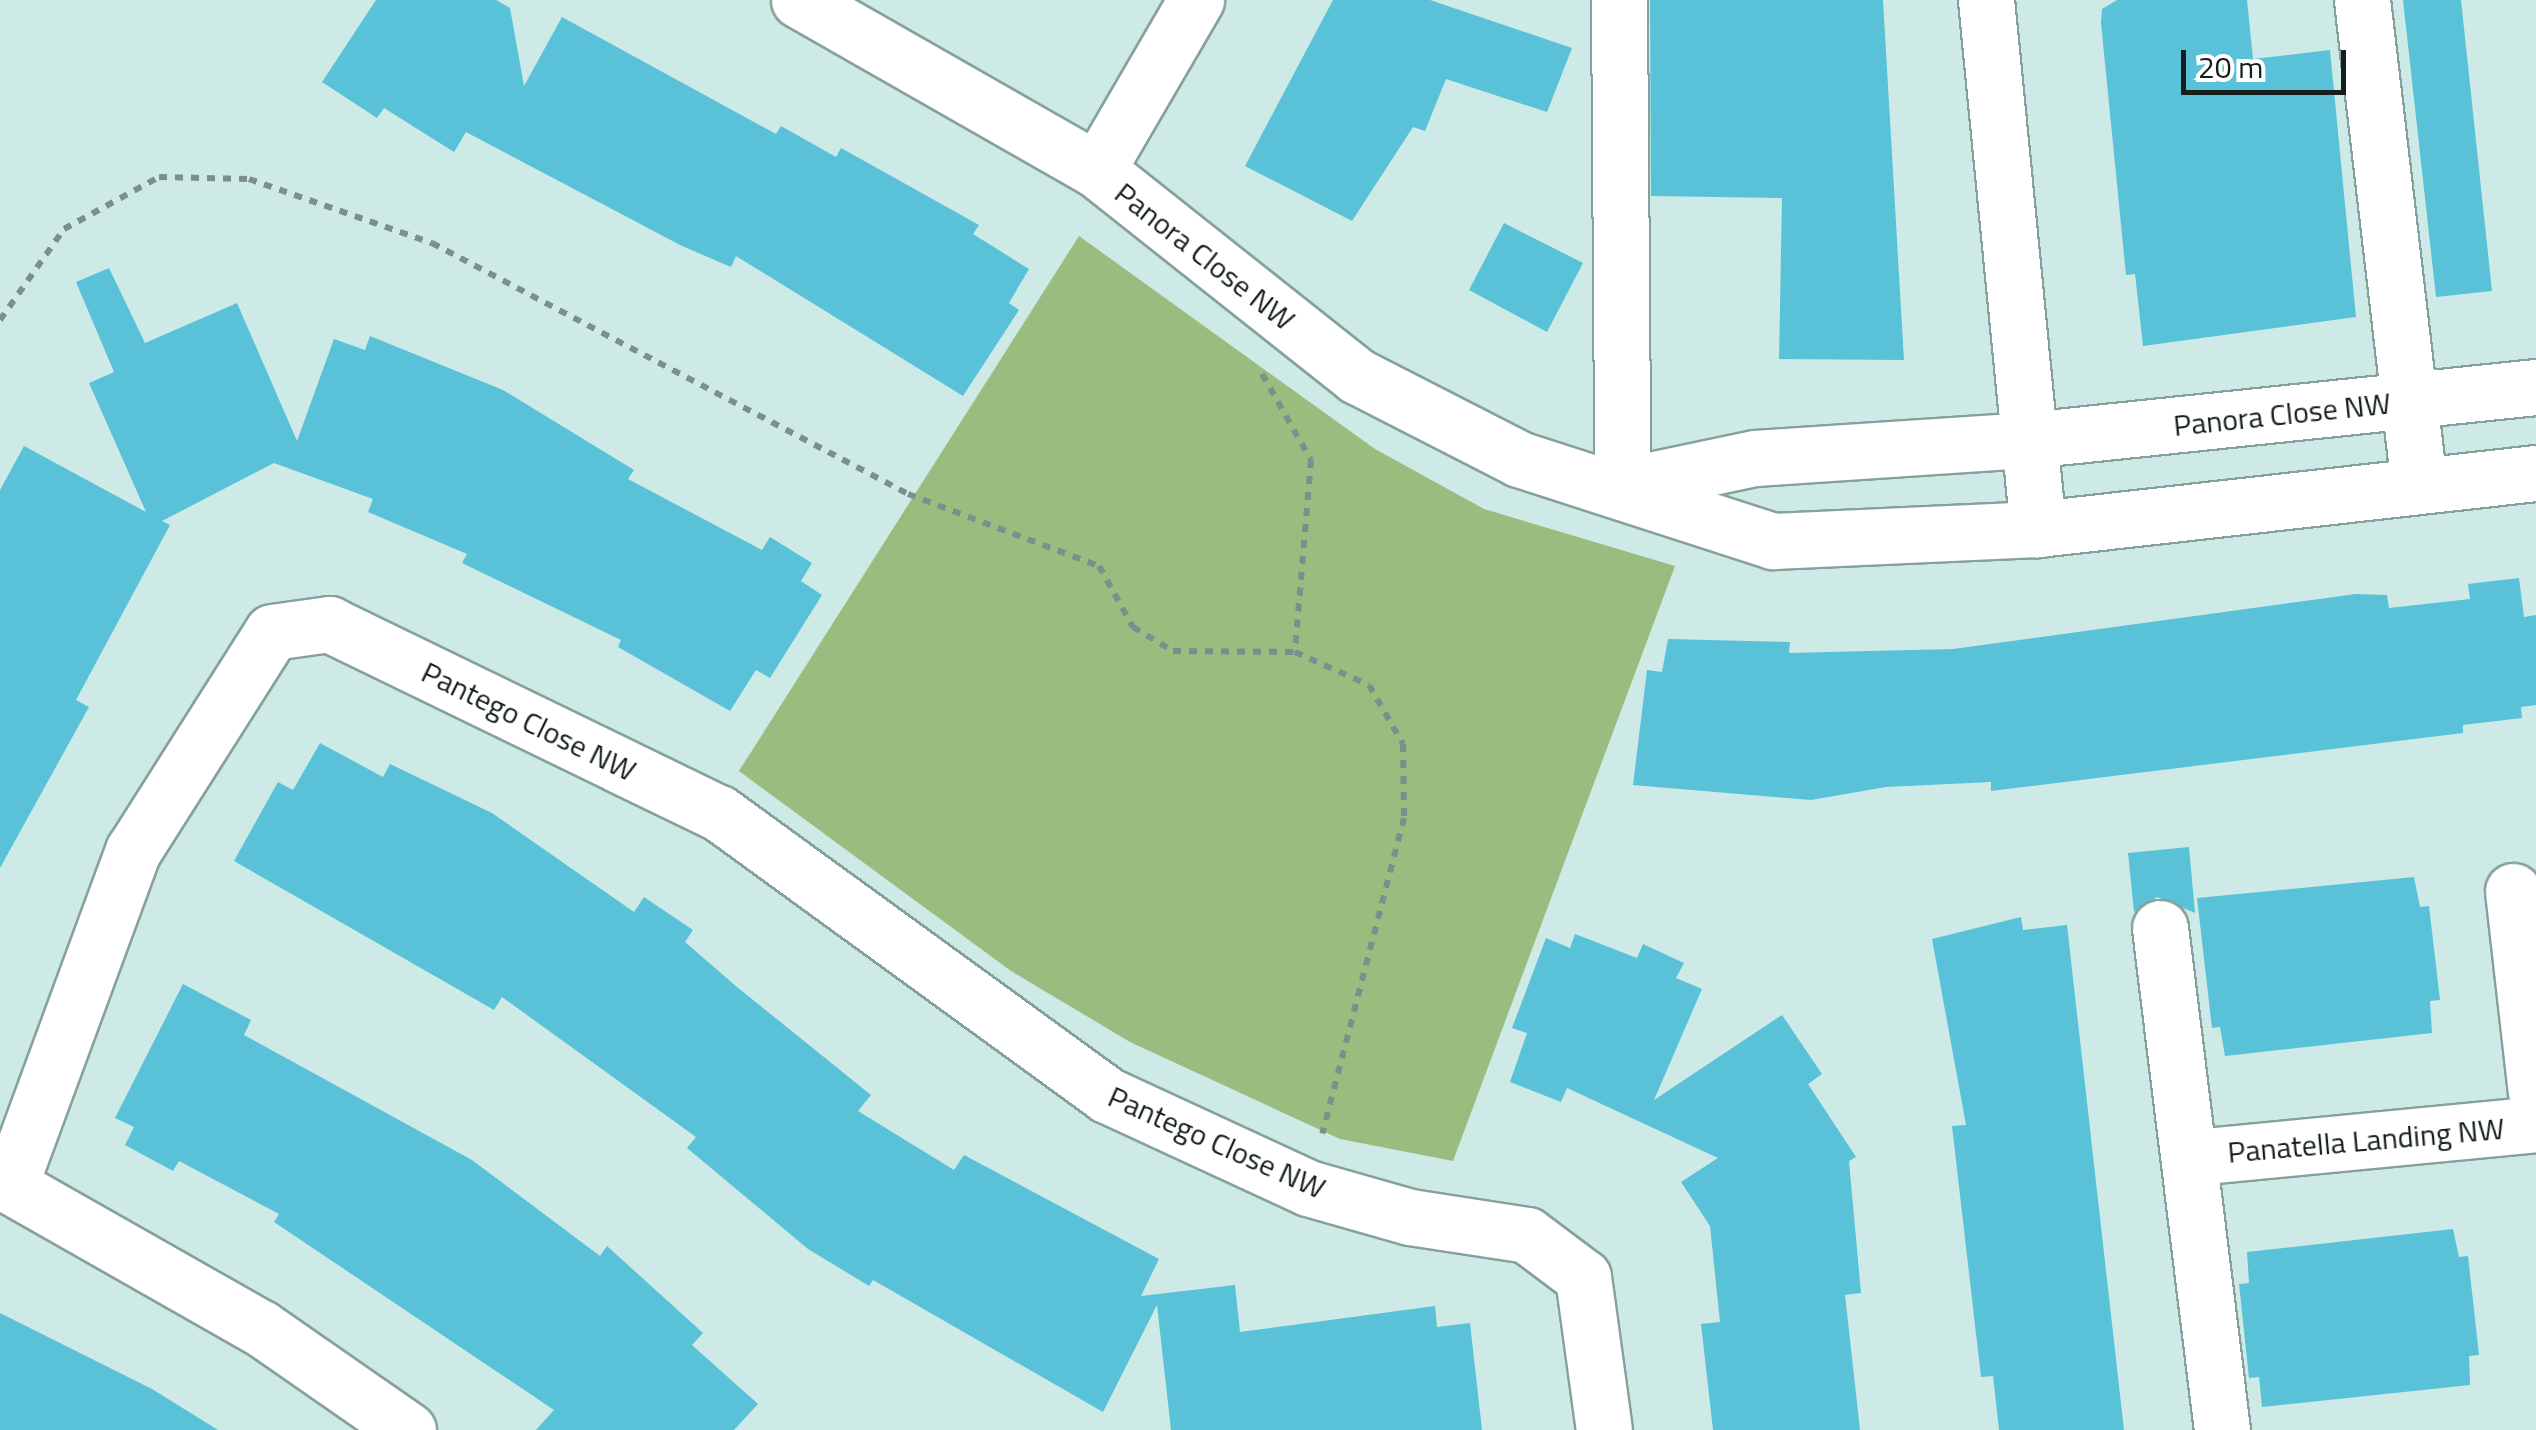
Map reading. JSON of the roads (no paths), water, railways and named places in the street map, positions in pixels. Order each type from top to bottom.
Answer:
[{"type":"street","name":"Panora Close NW","points":[[799,0],[1097,170],[1357,376],[1519,458],[1622,486],[1773,541],[2038,529],[2536,473]]},
{"type":"street","points":[[1097,170],[1196,0]]},
{"type":"street","points":[[1619,0],[1622,486]]},
{"type":"street","points":[[1986,0],[2038,529]]},
{"type":"street","points":[[2362,0],[2406,402],[2419,486]]},
{"type":"street","name":"Panora Close NW","points":[[1622,486],[1756,458],[2028,440],[2536,387]]},
{"type":"street","name":"Pantego Close NW","points":[[408,1430],[261,1328],[5,1181],[133,852],[272,632],[329,624],[718,813],[1108,1096],[1308,1188],[1410,1217],[1527,1235],[1583,1277],[1604,1430]]},
{"type":"street","name":"Panatella Landing NW","points":[[2513,891],[2536,1092]]},
{"type":"street","name":"Panatella Landing NW","points":[[2160,928],[2196,1157],[2222,1430]]},
{"type":"street","name":"Panatella Landing NW","points":[[2196,1157],[2536,1124]]}]
